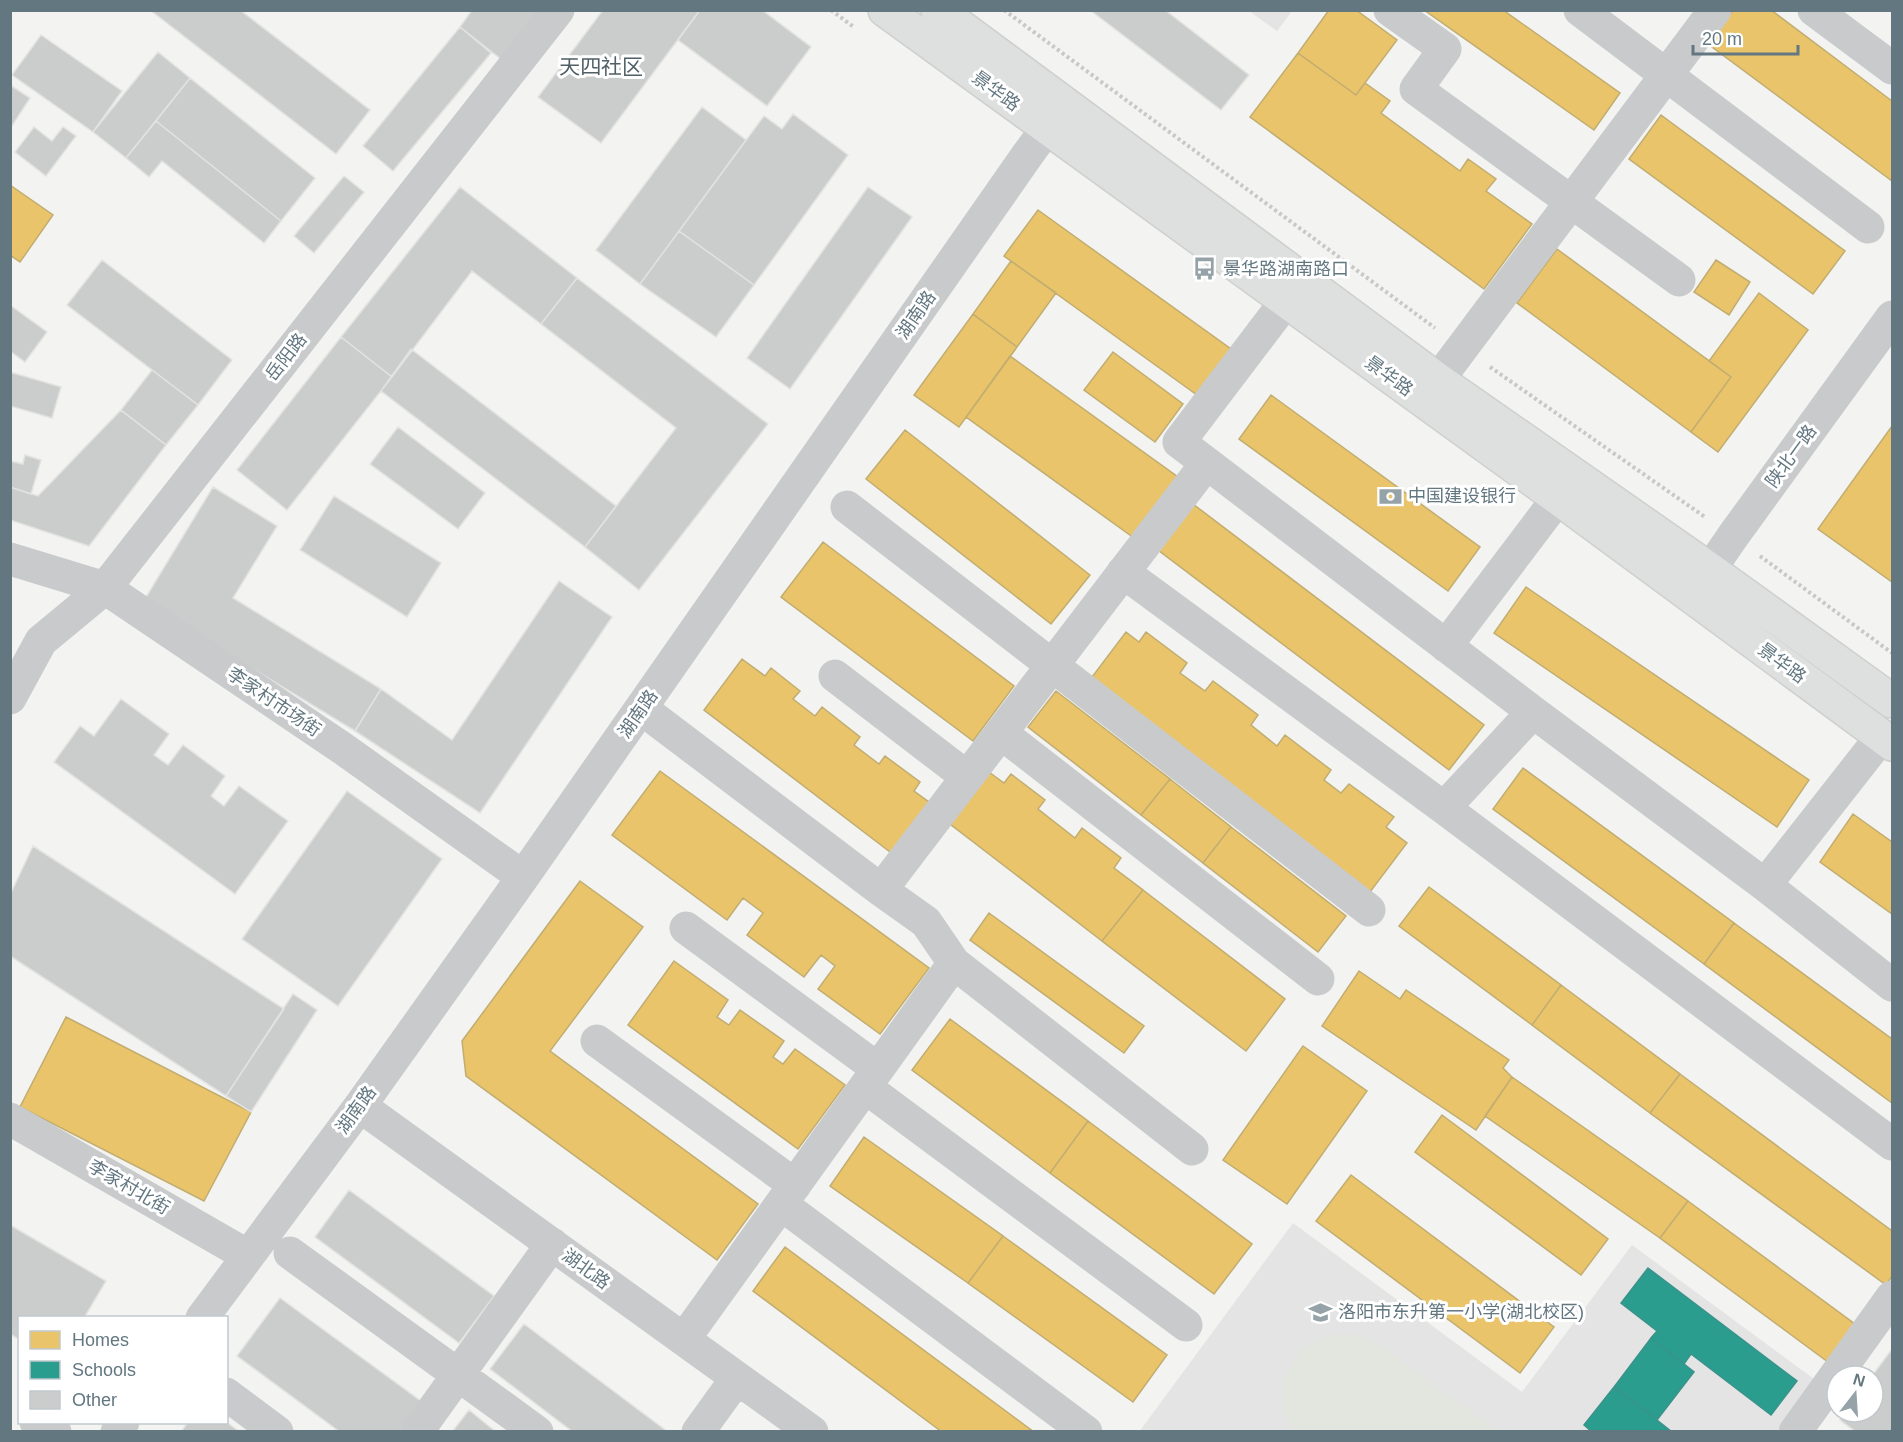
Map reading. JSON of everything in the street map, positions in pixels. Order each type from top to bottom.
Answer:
[{"type":"main road","name":"景华路","points":[[885,10],[1056,116],[1432,391],[1558,498],[1887,740]]},
{"type":"main road","name":"景华路","points":[[938,10],[1056,116],[1286,301],[1432,391],[1709,569],[1893,701]]},
{"type":"street","name":"岳阳路","points":[[10,698],[41,641],[105,588],[558,10]]},
{"type":"street","points":[[1390,10],[1445,49],[1416,89],[1679,280]]},
{"type":"street","points":[[1580,10],[1868,227]]},
{"type":"street","points":[[1432,391],[1715,10]]},
{"type":"street","points":[[1814,10],[1893,68]]},
{"type":"street","name":"湖南路","points":[[203,1316],[360,1106],[523,877],[1056,116]]},
{"type":"street","points":[[1286,301],[1179,442],[1206,465],[1765,885],[1893,985]]},
{"type":"street","name":"陕北一路","points":[[1691,596],[1893,317]]},
{"type":"street","points":[[881,890],[1206,465]]},
{"type":"street","points":[[1446,646],[1558,498]]},
{"type":"street","points":[[847,507],[1369,910]]},
{"type":"street","name":"李家村市场街","points":[[10,559],[105,588],[342,748],[523,877]]},
{"type":"street","points":[[1124,572],[1893,1144]]},
{"type":"street","points":[[835,676],[967,777]]},
{"type":"street","points":[[642,709],[926,922],[954,963],[1192,1149]]},
{"type":"street","points":[[1444,808],[1533,712]]},
{"type":"street","points":[[1000,733],[1318,979]]},
{"type":"street","points":[[1765,885],[1887,740]]},
{"type":"street","points":[[686,928],[871,1078],[1186,1325]]},
{"type":"street","points":[[684,1339],[954,963]]},
{"type":"street","points":[[597,1041],[1086,1431]]},
{"type":"street","name":"湖北路","points":[[360,1106],[812,1431]]},
{"type":"street","name":"李家村北街","points":[[10,1119],[248,1256]]},
{"type":"street","points":[[417,1431],[552,1244]]},
{"type":"street","points":[[290,1253],[537,1431]]},
{"type":"street","points":[[1805,1428],[1893,1297]]},
{"type":"street","points":[[698,1431],[737,1378]]},
{"type":"street","points":[[228,1395],[277,1431]]},
{"type":"street","points":[[40,1424],[56,1431]]},
{"type":"shaded area","points":[[1292,10],[1277,31],[1249,11]]},
{"type":"shaded area","name":"洛阳市东升第一小学(湖北校区)","points":[[1293,1223],[1522,1392],[1632,1245],[1814,1379],[1777,1431],[1139,1432]]},
{"type":"shaded area","points":[[1341,1334],[1361,1336],[1383,1348],[1498,1431],[1294,1431],[1288,1421],[1282,1397],[1287,1373],[1300,1353],[1310,1345],[1321,1339]]},
{"type":"building: Homes","points":[[1329,10],[1356,10],[1397,40],[1356,95],[1298,53]]},
{"type":"building: Homes","points":[[1424,10],[1503,10],[1620,93],[1594,130]]},
{"type":"building: Homes","points":[[1733,10],[1771,10],[1892,101],[1892,181],[1708,44]]},
{"type":"building: Homes","points":[[1298,53],[1356,95],[1365,83],[1390,101],[1381,113],[1460,171],[1468,159],[1496,179],[1486,191],[1532,224],[1484,289],[1250,117]]},
{"type":"building: Homes","points":[[1661,115],[1845,251],[1813,294],[1629,159]]},
{"type":"building: Homes","points":[[10,185],[53,215],[20,262],[10,255]]},
{"type":"building: Homes","points":[[1038,210],[1231,349],[1197,395],[1004,256]]},
{"type":"building: Homes","points":[[1557,249],[1731,377],[1691,432],[1517,303]]},
{"type":"building: Homes","points":[[1716,260],[1750,282],[1729,315],[1694,292]]},
{"type":"building: Homes","points":[[1011,261],[1056,293],[1017,347],[973,314]]},
{"type":"building: Homes","points":[[1759,293],[1808,330],[1718,452],[1691,432],[1731,377],[1709,361]]},
{"type":"building: Homes","points":[[973,314],[1017,347],[959,427],[914,395]]},
{"type":"building: Homes","points":[[1113,352],[1183,404],[1155,442],[1084,390]]},
{"type":"building: Homes","points":[[1010,356],[1178,477],[1134,538],[966,417]]},
{"type":"building: Homes","points":[[1271,395],[1480,547],[1448,591],[1239,439]]},
{"type":"building: Homes","points":[[1892,426],[1892,582],[1818,529]]},
{"type":"building: Homes","points":[[905,430],[1090,575],[1051,624],[866,479]]},
{"type":"building: Homes","points":[[1193,504],[1484,725],[1449,770],[1158,550]]},
{"type":"building: Homes","points":[[823,542],[1014,686],[973,741],[781,597]]},
{"type":"building: Homes","points":[[1526,587],[1809,780],[1777,827],[1494,633]]},
{"type":"building: Homes","points":[[1126,632],[1139,642],[1146,632],[1187,663],[1180,673],[1205,691],[1213,681],[1258,715],[1251,725],[1277,746],[1285,735],[1331,770],[1324,780],[1341,793],[1349,784],[1394,817],[1386,827],[1407,843],[1370,892],[1089,681]]},
{"type":"building: Homes","points":[[742,659],[765,676],[771,668],[800,691],[793,699],[815,716],[822,707],[860,737],[854,745],[879,764],[885,756],[920,782],[914,791],[933,805],[894,855],[704,710]]},
{"type":"building: Homes","points":[[1056,691],[1170,779],[1141,815],[1028,727]]},
{"type":"building: Homes","points":[[1523,768],[1734,923],[1704,964],[1493,809]]},
{"type":"building: Homes","points":[[660,771],[929,968],[880,1034],[818,989],[835,966],[821,955],[804,977],[747,935],[763,913],[743,898],[727,920],[612,835]]},
{"type":"building: Homes","points":[[989,772],[1004,783],[1011,774],[1045,800],[1038,809],[1075,838],[1082,828],[1121,858],[1114,868],[1143,890],[1102,941],[950,824]]},
{"type":"building: Homes","points":[[1170,779],[1231,827],[1203,863],[1141,815]]},
{"type":"building: Homes","points":[[1853,814],[1892,842],[1892,914],[1820,862]]},
{"type":"building: Homes","points":[[1231,827],[1346,916],[1318,952],[1203,863]]},
{"type":"building: Homes","points":[[580,881],[643,927],[550,1051],[758,1204],[717,1260],[466,1076],[462,1041]]},
{"type":"building: Homes","points":[[1429,887],[1561,985],[1532,1025],[1399,926]]},
{"type":"building: Homes","points":[[1143,890],[1285,999],[1246,1051],[1102,941]]},
{"type":"building: Homes","points":[[989,913],[1144,1026],[1124,1053],[970,940]]},
{"type":"building: Homes","points":[[1734,923],[1892,1039],[1892,1103],[1704,964]]},
{"type":"building: Homes","points":[[674,961],[728,1000],[717,1017],[729,1025],[740,1010],[784,1041],[773,1057],[783,1064],[795,1049],[845,1085],[798,1149],[628,1025]]},
{"type":"building: Homes","points":[[1359,971],[1400,999],[1406,990],[1509,1060],[1503,1068],[1512,1077],[1476,1130],[1322,1026]]},
{"type":"building: Homes","points":[[1561,985],[1680,1074],[1650,1113],[1532,1025]]},
{"type":"building: Homes","points":[[66,1017],[251,1112],[204,1201],[20,1107]]},
{"type":"building: Homes","points":[[950,1019],[1088,1121],[1050,1173],[912,1070]]},
{"type":"building: Homes","points":[[1303,1046],[1367,1091],[1287,1204],[1223,1160]]},
{"type":"building: Homes","points":[[1680,1074],[1892,1231],[1892,1276],[1886,1285],[1650,1113]]},
{"type":"building: Homes","points":[[1512,1077],[1688,1201],[1660,1238],[1485,1116]]},
{"type":"building: Homes","points":[[1442,1115],[1608,1239],[1581,1275],[1415,1152]]},
{"type":"building: Homes","points":[[1088,1121],[1252,1244],[1214,1294],[1050,1173]]},
{"type":"building: Homes","points":[[864,1137],[1003,1236],[968,1283],[830,1186]]},
{"type":"building: Homes","points":[[1351,1175],[1554,1327],[1520,1373],[1316,1221]]},
{"type":"building: Homes","points":[[1688,1201],[1859,1327],[1831,1364],[1660,1238]]},
{"type":"building: Homes","points":[[1003,1236],[1167,1355],[1133,1402],[968,1283]]},
{"type":"building: Homes","points":[[785,1247],[1034,1432],[942,1432],[753,1291]]},
{"type":"building: Schools","points":[[1648,1268],[1797,1381],[1771,1415],[1691,1354],[1684,1364],[1651,1338],[1657,1331],[1621,1303]]},
{"type":"building: Schools","points":[[1651,1338],[1694,1372],[1657,1420],[1614,1387]]},
{"type":"building: Schools","points":[[1614,1387],[1672,1432],[1592,1432],[1584,1425]]},
{"type":"building: Other","points":[[150,10],[240,10],[370,110],[336,154]]},
{"type":"building: Other","points":[[472,10],[539,10],[502,60],[460,27]]},
{"type":"building: Other","points":[[603,10],[700,10],[601,143],[538,97]]},
{"type":"building: Other","points":[[700,10],[762,10],[811,47],[767,106],[678,40]]},
{"type":"building: Other","points":[[1090,10],[1165,10],[1249,75],[1221,110]]},
{"type":"building: Other","points":[[460,27],[491,53],[393,171],[363,146]]},
{"type":"building: Other","points":[[41,35],[122,91],[93,132],[12,75]]},
{"type":"building: Other","points":[[158,52],[190,78],[126,158],[93,132]]},
{"type":"building: Other","points":[[190,78],[315,178],[281,221],[156,121]]},
{"type":"building: Other","points":[[10,85],[30,98],[10,129]]},
{"type":"building: Other","points":[[702,107],[746,140],[640,284],[596,250]]},
{"type":"building: Other","points":[[793,114],[848,155],[754,285],[679,231],[764,116],[782,129]]},
{"type":"building: Other","points":[[156,121],[281,221],[264,243],[162,161],[149,177],[126,158]]},
{"type":"building: Other","points":[[34,127],[52,141],[63,127],[76,136],[46,176],[15,152]]},
{"type":"building: Other","points":[[344,176],[364,192],[314,253],[294,236]]},
{"type":"building: Other","points":[[460,187],[577,278],[541,324],[472,271],[392,377],[341,337]]},
{"type":"building: Other","points":[[868,187],[912,217],[790,389],[747,358]]},
{"type":"building: Other","points":[[679,231],[754,285],[716,337],[640,284]]},
{"type":"building: Other","points":[[102,260],[232,360],[198,405],[67,305]]},
{"type":"building: Other","points":[[577,278],[768,424],[639,590],[585,547],[676,428],[541,324]]},
{"type":"building: Other","points":[[10,305],[47,332],[25,362],[10,351]]},
{"type":"building: Other","points":[[341,337],[392,377],[287,510],[237,470]]},
{"type":"building: Other","points":[[411,349],[616,506],[585,547],[381,391]]},
{"type":"building: Other","points":[[152,370],[198,405],[166,445],[121,410]]},
{"type":"building: Other","points":[[10,372],[61,387],[52,418],[10,406]]},
{"type":"building: Other","points":[[121,410],[166,445],[89,546],[10,520],[10,487],[38,496]]},
{"type":"building: Other","points":[[398,427],[485,493],[458,529],[370,464]]},
{"type":"building: Other","points":[[25,455],[41,460],[31,494],[10,487],[10,461],[23,464]]},
{"type":"building: Other","points":[[213,487],[277,526],[233,598],[381,689],[355,731],[143,602]]},
{"type":"building: Other","points":[[334,496],[441,563],[407,617],[300,550]]},
{"type":"building: Other","points":[[559,581],[612,617],[480,813],[355,731],[381,689],[452,740]]},
{"type":"building: Other","points":[[121,699],[169,734],[154,755],[168,765],[183,745],[225,776],[211,796],[224,806],[239,786],[288,821],[235,894],[54,762],[80,726],[94,736]]},
{"type":"building: Other","points":[[347,791],[442,859],[338,1006],[242,939]]},
{"type":"building: Other","points":[[33,846],[284,1009],[226,1096],[10,956],[10,895]]},
{"type":"building: Other","points":[[293,994],[317,1010],[251,1112],[226,1096]]},
{"type":"building: Other","points":[[349,1190],[494,1296],[459,1343],[315,1237]]},
{"type":"building: Other","points":[[10,1225],[106,1281],[85,1316],[18,1316],[18,1339],[10,1334]]},
{"type":"building: Other","points":[[280,1298],[429,1407],[411,1432],[340,1432],[237,1356]]},
{"type":"building: Other","points":[[524,1324],[668,1432],[573,1432],[490,1369]]},
{"type":"building: Other","points":[[1892,1349],[1892,1432],[1856,1432],[1845,1424],[1885,1424],[1885,1364],[1881,1364]]},
{"type":"building: Other","points":[[469,1410],[496,1432],[452,1432]]},
{"type":"building: Other","points":[[228,1423],[240,1432],[181,1432],[187,1424]]},
{"type":"place","name":"景华路湖南路口","points":[[1205,269]]},
{"type":"place","name":"中国建设银行","points":[[1390,496]]},
{"type":"place","name":"洛阳市东升第一小学(湖北校区)","points":[[1320,1312]]},
{"type":"district","name":"天四社区","points":[[601,67]]}]
